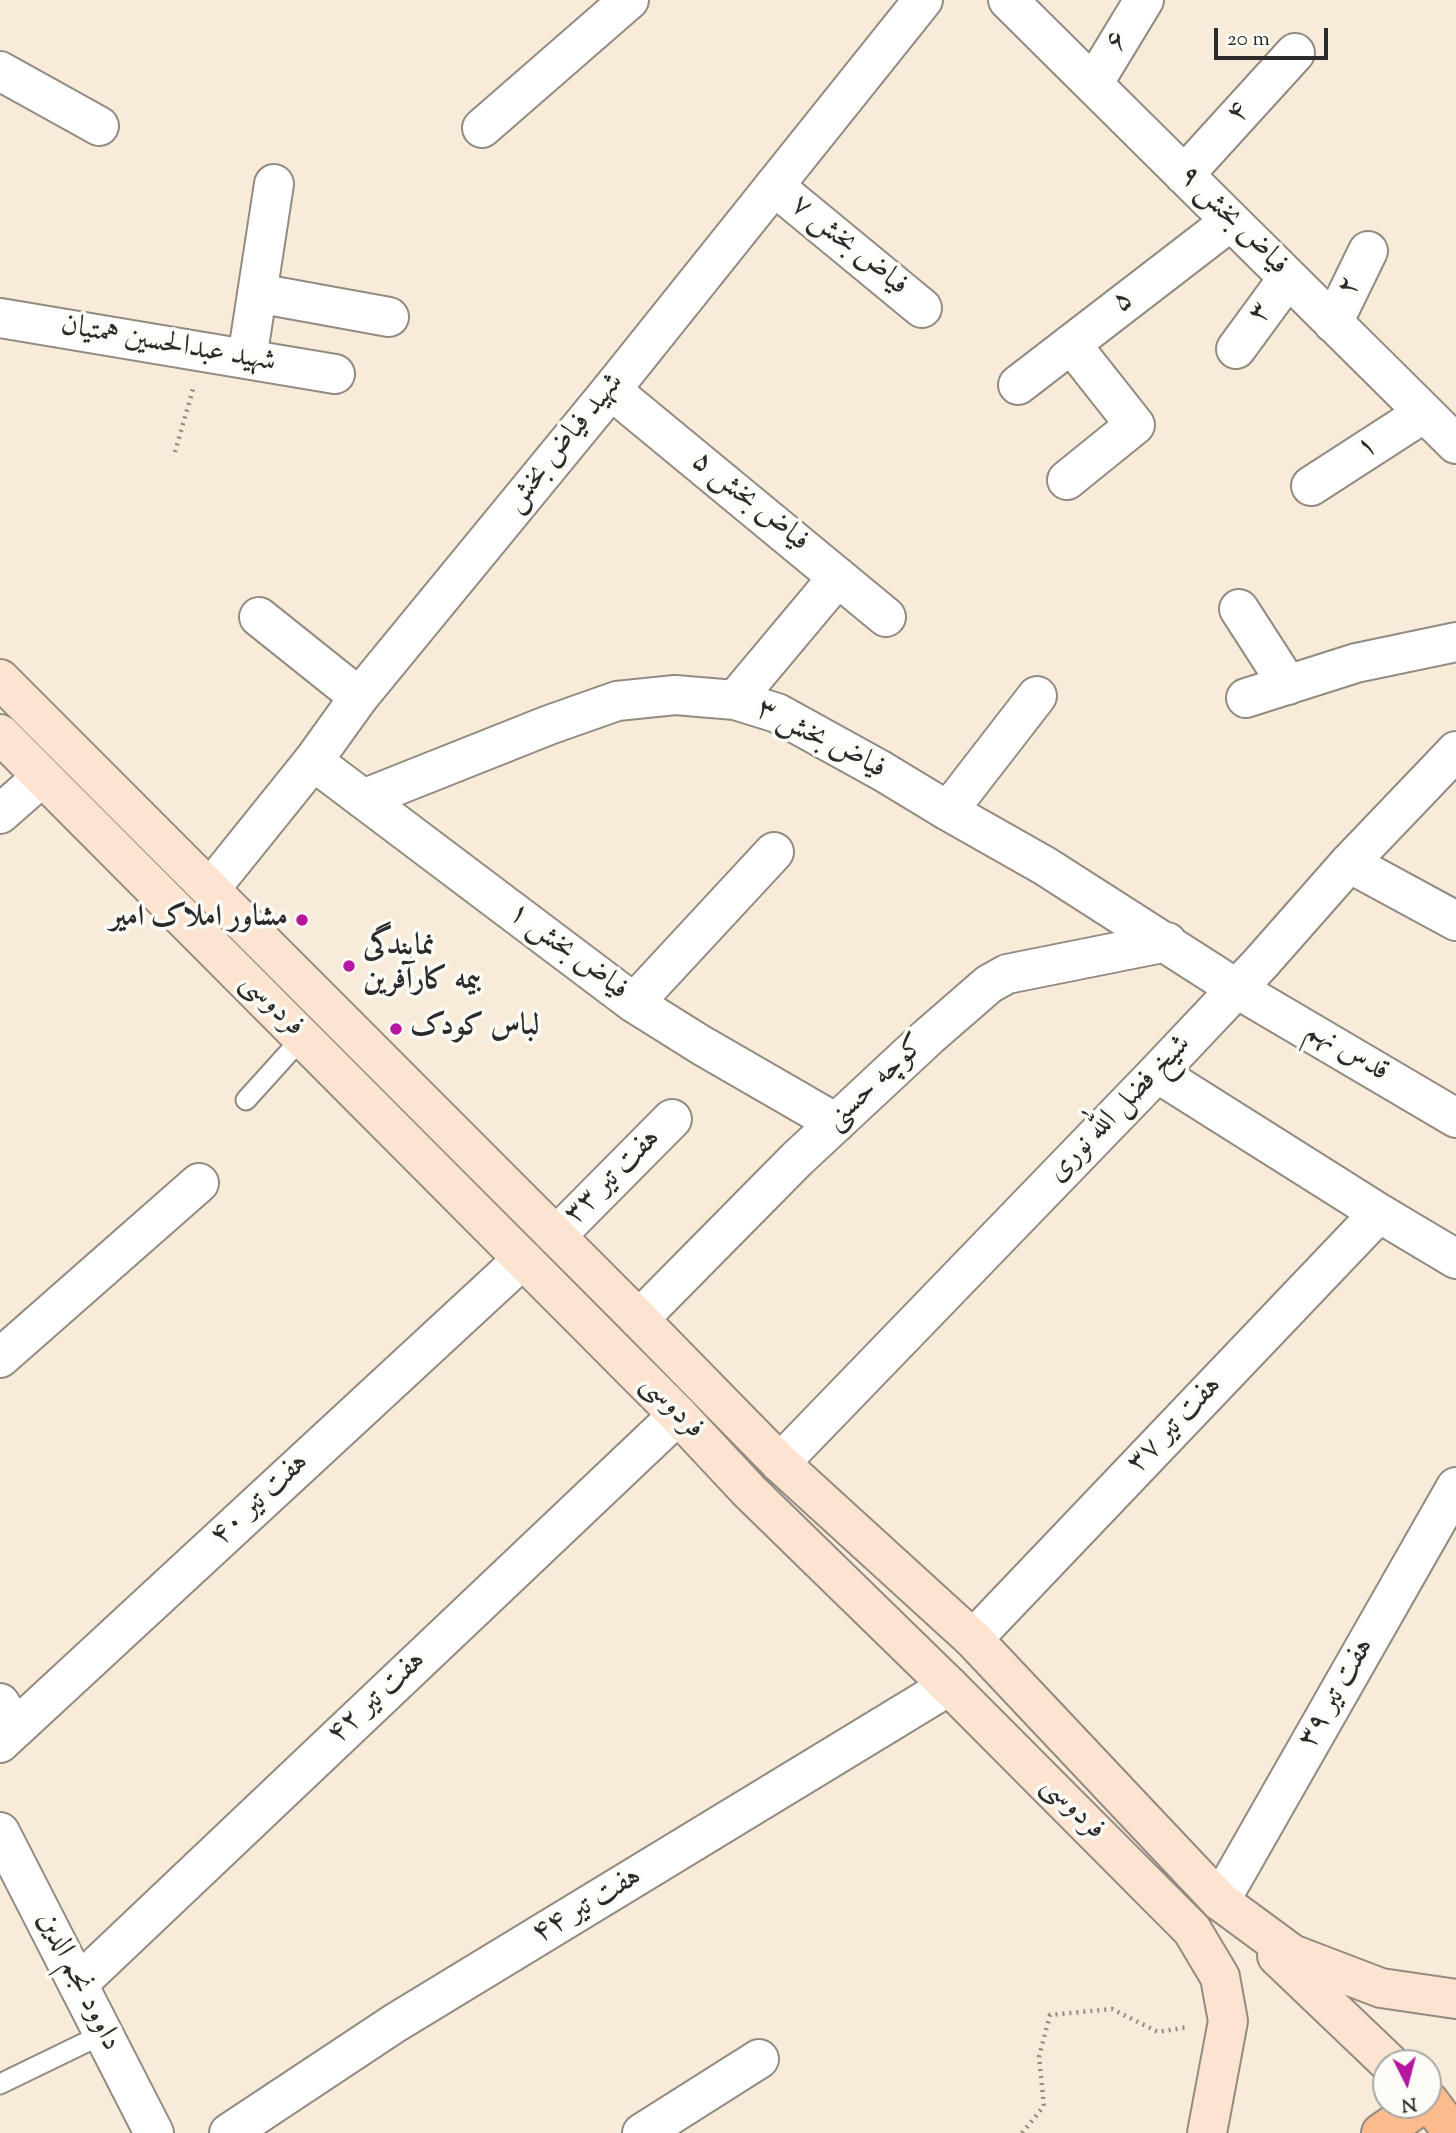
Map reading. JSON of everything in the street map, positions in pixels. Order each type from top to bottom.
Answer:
[{"type":"main road","name":"فردوسی","points":[[0,678],[780,1463],[973,1639],[1220,1901],[1375,2049]]},
{"type":"main road","name":"فردوسی","points":[[0,734],[678,1415],[749,1491],[949,1686],[1192,1930],[1220,1976],[1228,2021],[1207,2133]]},
{"type":"main road","points":[[181,916],[210,888]]},
{"type":"main road","points":[[749,1491],[780,1463]]},
{"type":"main road","name":"فردوسی","points":[[1220,1901],[1292,1954],[1381,1988],[1456,1999]]},
{"type":"main road","points":[[1442,2118],[1453,2133]]},
{"type":"main road","points":[[1381,2133],[1401,2119]]},
{"type":"street","points":[[482,128],[629,0]]},
{"type":"street","name":"شهید فیاض بخش","points":[[210,888],[313,761],[359,697],[611,390],[923,0]]},
{"type":"street","name":"فیاض بخش ۹","points":[[1008,0],[1456,444]]},
{"type":"street","name":"۶","points":[[1093,84],[1144,0]]},
{"type":"street","name":"۴","points":[[1184,175],[1295,53]]},
{"type":"street","points":[[0,71],[99,126]]},
{"type":"street","points":[[247,359],[274,184]]},
{"type":"street","name":"فیاض بخش ۷","points":[[774,186],[922,309]]},
{"type":"street","name":"۵","points":[[1018,385],[1231,220]]},
{"type":"street","name":"۲","points":[[1333,323],[1368,251]]},
{"type":"street","name":"۳","points":[[1236,349],[1288,278]]},
{"type":"street","points":[[257,293],[389,317]]},
{"type":"street","name":"شهید عبدالحسین همتیان","points":[[0,318],[335,374]]},
{"type":"street","points":[[1067,480],[1135,425],[1071,344]]},
{"type":"street","name":"فیاض بخش ۵","points":[[611,390],[886,617]]},
{"type":"street","name":"۱","points":[[1311,486],[1424,413]]},
{"type":"street","points":[[735,700],[838,577]]},
{"type":"street","points":[[1239,609],[1288,685]]},
{"type":"street","points":[[259,617],[359,697]]},
{"type":"street","points":[[1246,698],[1356,663],[1456,642]]},
{"type":"street","name":"فیاض بخش ۳","points":[[363,799],[617,701],[675,695],[735,700],[778,713],[883,771],[1045,866],[1237,989]]},
{"type":"street","points":[[948,811],[1037,696]]},
{"type":"street","name":"شیخ فضل الله نوری","points":[[780,1463],[1237,989],[1349,863],[1456,751]]},
{"type":"street","name":"فیاض بخش ۱","points":[[313,761],[634,1003],[836,1123]]},
{"type":"street","points":[[0,814],[42,777]]},
{"type":"street","points":[[634,1003],[774,852]]},
{"type":"street","points":[[1349,863],[1456,921]]},
{"type":"street","name":"کوچه حسنی","points":[[639,1319],[797,1158],[989,984],[1007,974],[1167,942]]},
{"type":"street","name":"قدس نهم","points":[[1237,989],[1456,1118]]},
{"type":"street","points":[[1157,1073],[1456,1259]]},
{"type":"street","name":"هفت تیر ۳۳","points":[[556,1236],[672,1119]]},
{"type":"street","points":[[0,1358],[199,1183]]},
{"type":"street","name":"هفت تیر ۳۷","points":[[973,1639],[1379,1213]]},
{"type":"street","name":"هفت تیر ۴۰","points":[[5,1725],[523,1259]]},
{"type":"street","name":"هفت تیر ۴۲","points":[[78,1984],[678,1415]]},
{"type":"street","name":"هفت تیر ۳۹","points":[[1220,1901],[1456,1486]]},
{"type":"street","name":"هفت تیر ۴۴","points":[[229,2133],[395,2023],[949,1686]]},
{"type":"street","name":"داوود نجم الدین","points":[[0,1832],[154,2133]]},
{"type":"street","points":[[642,2133],[759,2059]]},
{"type":"lane","points":[[246,1100],[302,1038]]},
{"type":"lane","points":[[0,2084],[103,2034]]},
{"type":"path","points":[[175,452],[203,351]]},
{"type":"path","points":[[1022,2133],[1044,2106],[1039,2057],[1050,2015],[1112,2009],[1158,2032],[1228,2021]]},
{"type":"place","name":"مشاور املاک امیر","points":[[302,920]]},
{"type":"place","name":"نمایندگی بیمه کارآفرین","points":[[349,966]]},
{"type":"place","name":"لباس کودک","points":[[396,1029]]}]
